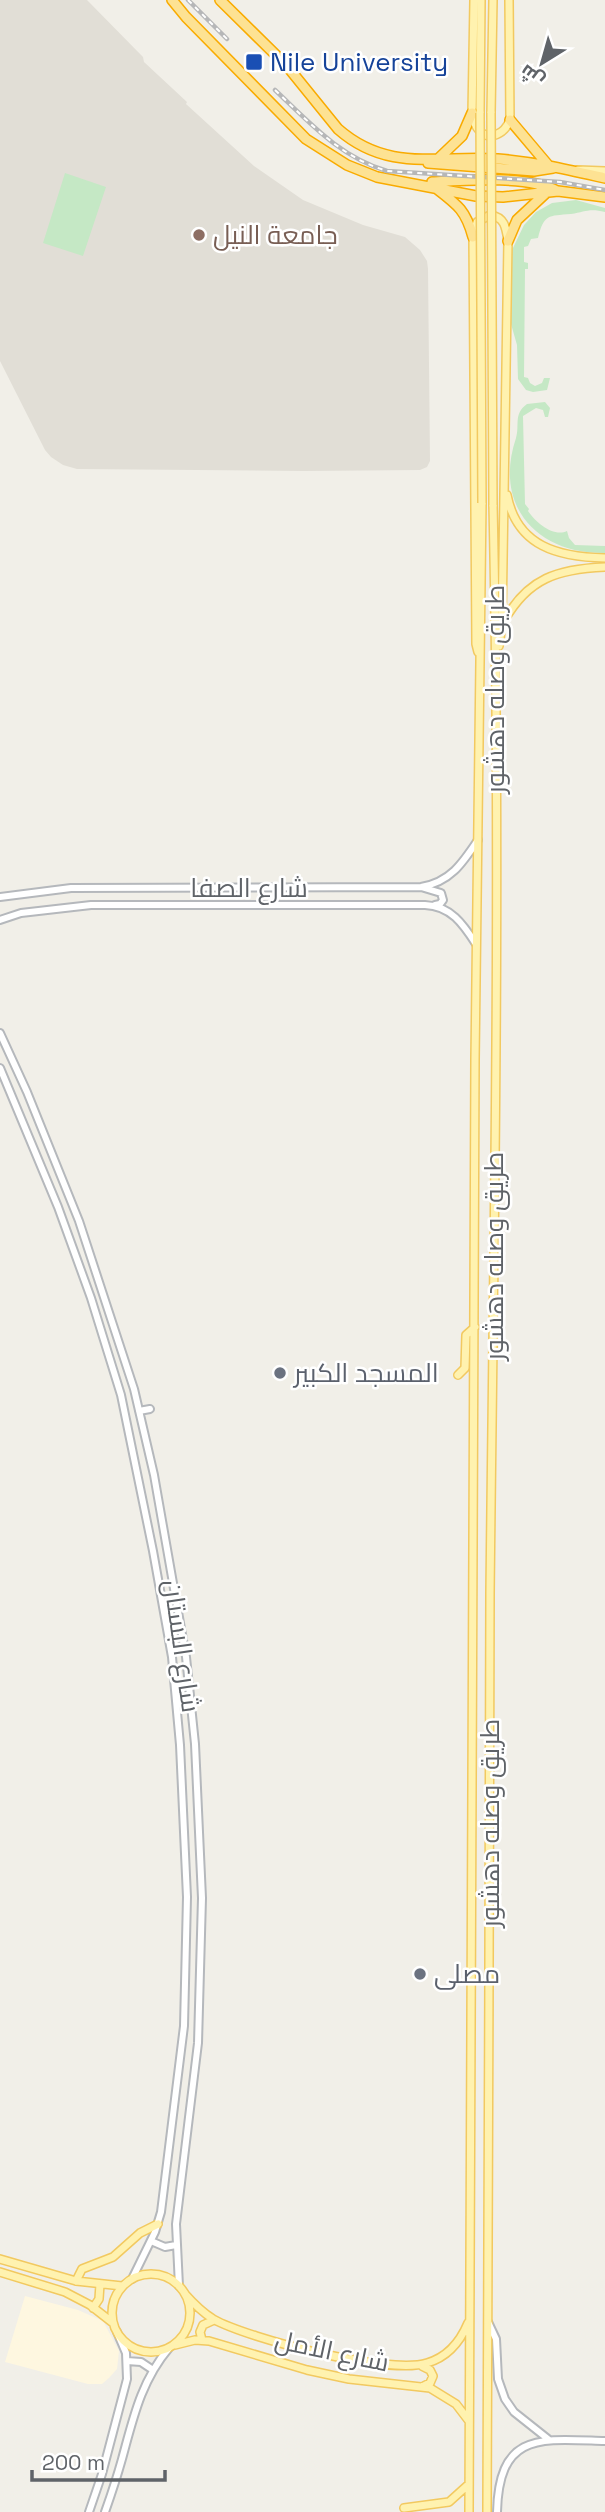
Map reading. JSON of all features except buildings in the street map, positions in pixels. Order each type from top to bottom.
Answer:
[{"type":"highway","points":[[220,0],[287,66],[329,119],[348,137],[383,155],[438,165],[534,172],[558,167]]},
{"type":"highway","points":[[173,2],[294,128],[319,149],[362,172],[488,197],[558,191],[605,197]]},
{"type":"highway","points":[[436,159],[462,136],[472,113]]},
{"type":"highway","points":[[510,120],[548,164]]},
{"type":"highway","points":[[422,160],[496,159],[548,164],[605,178]]},
{"type":"highway","points":[[417,183],[472,180],[522,182],[547,186],[558,191]]},
{"type":"highway","points":[[433,186],[461,208],[473,237]]},
{"type":"highway","points":[[508,241],[517,220],[547,192]]},
{"type":"main road","points":[[474,0],[472,113],[477,129],[489,135],[503,131],[510,120],[509,0]]},
{"type":"main road","name":"طريق وصله دهشور","points":[[469,2512],[475,1060],[481,659],[481,0]]},
{"type":"main road","name":"طريق وصله دهشور","points":[[487,2512],[497,662],[491,269],[493,0]]},
{"type":"main road","points":[[573,171],[605,170]]},
{"type":"main road","points":[[481,659],[476,644],[473,237],[479,219],[493,215],[504,221],[508,241],[502,623],[497,662]]},
{"type":"main road","points":[[504,479],[510,510],[521,528],[540,545],[569,555],[605,558]]},
{"type":"main road","points":[[569,555],[564,562],[566,568],[571,570]]},
{"type":"main road","points":[[502,623],[523,593],[546,578],[571,570],[605,567]]},
{"type":"main road","points":[[458,1376],[465,1368],[466,1335],[475,1327]]},
{"type":"main road","points":[[474,1574],[481,1577],[491,1573]]},
{"type":"main road","points":[[474,1597],[481,1595],[490,1599]]},
{"type":"main road","points":[[75,2281],[82,2269],[113,2257],[140,2233],[158,2224]]},
{"type":"main road","points":[[0,2259],[75,2281],[122,2286]]},
{"type":"main road","points":[[0,2272],[65,2292],[113,2323]]},
{"type":"main road","points":[[156,2274],[169,2278],[185,2294],[190,2321],[182,2338],[172,2347],[155,2353],[139,2351],[126,2344],[117,2332],[113,2323],[113,2305],[122,2286],[131,2279],[156,2274]]},
{"type":"main road","points":[[93,2308],[99,2299],[100,2284]]},
{"type":"main road","name":"شارع الأمل","points":[[185,2294],[215,2320],[344,2359],[382,2364],[430,2363],[448,2353],[461,2337],[470,2319]]},
{"type":"main road","points":[[202,2340],[200,2332],[203,2325],[215,2320]]},
{"type":"main road","name":"شارع الأمل","points":[[172,2347],[202,2340],[349,2379],[423,2386],[450,2398],[470,2423]]},
{"type":"main road","points":[[420,2365],[430,2370],[433,2376],[430,2383],[423,2386]]},
{"type":"main road","points":[[404,2508],[449,2502],[469,2484]]},
{"type":"street","name":"شارع الصفا","points":[[0,897],[71,888],[421,887],[450,876],[463,863],[478,840]]},
{"type":"street","points":[[421,887],[441,893],[443,900],[435,905],[457,917],[477,946]]},
{"type":"street","name":"شارع الصفا","points":[[2,917],[56,907],[91,905],[435,905]]},
{"type":"street","name":"شارع البستان","points":[[0,1033],[79,1221],[120,1341],[139,1411],[160,1511],[186,1657],[195,1744],[202,1871],[196,2058],[177,2216],[179,2286]]},
{"type":"street","name":"شارع البستان","points":[[0,1068],[62,1218],[91,1298],[121,1395],[172,1657],[180,1745],[186,1871],[184,2026],[166,2186],[158,2224],[131,2279]]},
{"type":"street","points":[[79,1221],[88,1217]]},
{"type":"street","points":[[111,1397],[121,1395]]},
{"type":"street","points":[[139,1411],[150,1409]]},
{"type":"street","points":[[171,1745],[180,1745]]},
{"type":"street","points":[[199,1975],[209,1975]]},
{"type":"street","points":[[174,2026],[184,2026]]},
{"type":"street","points":[[181,2056],[196,2058]]},
{"type":"street","points":[[151,2241],[165,2246],[176,2245]]},
{"type":"street","points":[[488,2321],[496,2339],[498,2379],[505,2399],[514,2412],[550,2439]]},
{"type":"street","points":[[89,2512],[127,2379],[124,2346],[117,2332]]},
{"type":"street","points":[[105,2512],[140,2395],[153,2370],[172,2347]]},
{"type":"street","points":[[127,2361],[141,2362],[153,2370]]},
{"type":"street","points":[[498,2512],[498,2487],[506,2466],[520,2448],[550,2439],[605,2441]]},
{"type":"shaded area","name":"جامعة النيل","points":[[0,0],[87,0],[143,57],[144,62],[187,102],[186,104],[254,166],[303,200],[363,225],[405,237],[420,250],[427,261],[428,269],[430,461],[427,467],[420,470],[304,471],[77,469],[63,465],[51,457],[0,361]]},
{"type":"shaded area","points":[[25,2296],[78,2310],[103,2321],[119,2351],[117,2369],[102,2384],[88,2384],[5,2362]]},
{"type":"green space","points":[[65,173],[106,187],[83,256],[43,243]]},
{"type":"green space","points":[[576,200],[605,208],[605,212],[591,210],[548,218],[542,224],[538,238],[531,239],[528,246],[524,247],[524,262],[528,263],[528,269],[525,269],[524,377],[535,386],[542,383],[544,378],[550,378],[547,390],[533,392],[526,390],[518,379],[517,345],[511,324],[512,250],[524,225],[536,212],[552,203]]},
{"type":"green space","points":[[545,402],[550,408],[548,417],[545,417],[543,410],[536,408],[523,416],[525,504],[541,525],[551,531],[567,531],[575,545],[605,546],[605,553],[581,551],[559,545],[541,535],[526,521],[516,505],[511,485],[510,463],[518,416],[527,404]]},
{"type":"railway","points":[[188,0],[227,39]]},
{"type":"railway","points":[[275,90],[340,148],[387,171],[560,182],[605,190]]},
{"type":"place","name":"Nile University","points":[[254,62]]},
{"type":"place","name":"جامعة النيل","points":[[199,235]]},
{"type":"place","name":"المسجد الكبير","points":[[280,1373]]},
{"type":"place","name":"مصلى","points":[[420,1974]]}]
